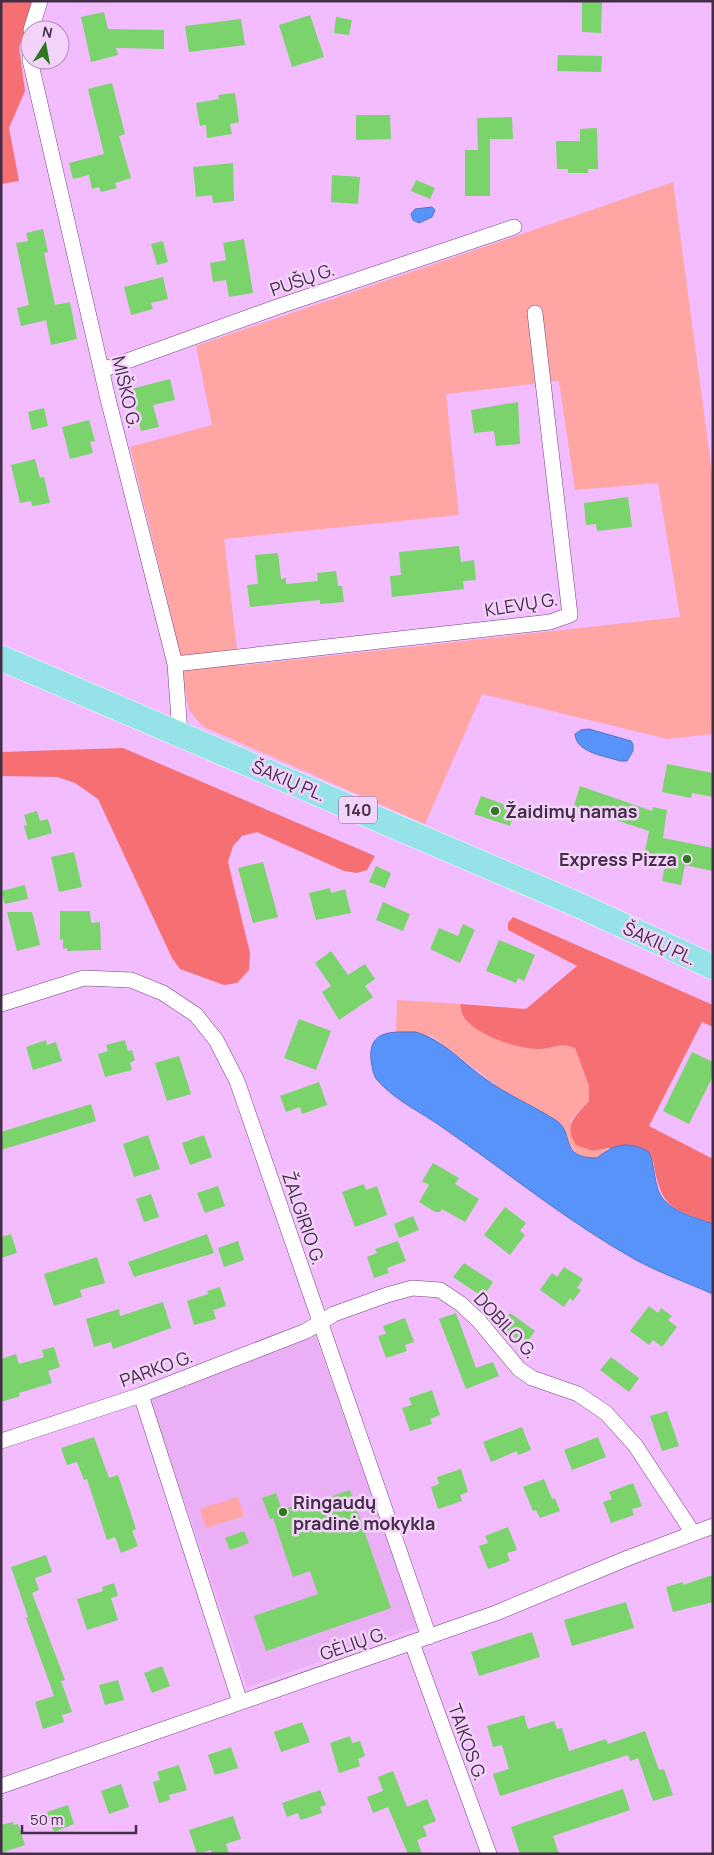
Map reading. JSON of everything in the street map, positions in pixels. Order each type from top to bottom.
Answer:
[{"type":"main road","name":"ŠAKIŲ PL.","points":[[1,658],[574,903],[713,967]]},
{"type":"street","points":[[34,20],[40,1]]},
{"type":"street","name":"MIŠKO G.","points":[[32,70],[47,142],[175,664],[180,734]]},
{"type":"street","name":"PUŠŲ G.","points":[[102,370],[277,307],[514,227]]},
{"type":"street","name":"KLEVŲ G.","points":[[175,664],[550,622],[570,615],[535,313]]},
{"type":"street","name":"ŽALGIRIO G.","points":[[1,1004],[84,978],[131,980],[163,993],[196,1015],[216,1040],[237,1081],[429,1636]]},
{"type":"street","name":"DOBILO G.","points":[[320,1323],[334,1314],[412,1288],[440,1290],[461,1304],[479,1321],[519,1369],[532,1378],[578,1394],[606,1413],[635,1445],[693,1533]]},
{"type":"street","name":"PARKO G.","points":[[1,1441],[141,1395],[306,1331],[320,1323]]},
{"type":"street","points":[[141,1395],[240,1702]]},
{"type":"street","name":"GĖLIŲ G.","points":[[1,1786],[496,1613],[628,1558],[713,1526]]},
{"type":"street","name":"TAIKOS G.","points":[[412,1643],[489,1854]]},
{"type":"shaded area","points":[[1,1],[37,1],[30,20],[20,20],[20,70],[22,70],[25,91],[9,128],[19,181],[1,184]]},
{"type":"shaded area","points":[[673,182],[713,480],[712,734],[667,739],[482,694],[425,824],[202,726],[189,710],[171,615],[130,447],[212,425],[196,346]],"holes":[[[559,381],[575,490],[658,483],[680,617],[239,666],[224,539],[459,515],[446,394]]]},
{"type":"shaded area","points":[[123,748],[375,856],[367,870],[357,873],[344,871],[257,832],[242,836],[233,846],[228,862],[250,953],[249,970],[237,983],[224,985],[180,969],[172,958],[98,799],[75,783],[57,777],[1,776],[1,752]]},
{"type":"shaded area","points":[[513,917],[713,1005],[713,1027],[702,1022],[649,1126],[713,1159],[713,1224],[686,1214],[664,1198],[656,1177],[653,1161],[608,1148],[593,1151],[576,1145],[571,1132],[572,1121],[589,1101],[589,1086],[575,1048],[561,1045],[541,1049],[521,1047],[500,1041],[480,1031],[465,1019],[460,1004],[526,1009],[577,966],[508,930],[508,923]]},
{"type":"shaded area","points":[[397,1000],[460,1004],[464,1018],[542,1049],[562,1043],[575,1048],[589,1086],[589,1101],[570,1121],[593,1151],[608,1148],[598,1158],[579,1155],[567,1140],[432,1036],[396,1032]]},
{"type":"shaded area","name":"Ringaudų pradinė mokykla","points":[[315,1335],[418,1627],[247,1687],[149,1396]]},
{"type":"shaded area","points":[[238,1497],[244,1516],[206,1528],[200,1509]]},
{"type":"water","points":[[432,207],[435,210],[432,217],[419,223],[413,220],[411,214],[415,209]]},
{"type":"water","points":[[589,729],[631,741],[633,751],[627,761],[620,761],[593,753],[580,746],[575,734],[581,730]]},
{"type":"water","points":[[416,1032],[435,1040],[493,1084],[557,1121],[562,1126],[572,1150],[577,1154],[597,1158],[610,1149],[622,1145],[635,1146],[649,1152],[658,1190],[667,1203],[689,1216],[713,1224],[713,1294],[645,1265],[586,1230],[385,1088],[376,1079],[373,1071],[371,1050],[374,1043],[384,1034]]},
{"type":"building","points":[[582,1],[602,1],[601,33],[582,32]]},
{"type":"building","points":[[104,12],[108,29],[164,30],[164,49],[116,48],[118,55],[91,62],[81,17]]},
{"type":"building","points":[[310,15],[324,57],[292,67],[279,25]]},
{"type":"building","points":[[336,17],[352,20],[349,35],[334,33]]},
{"type":"building","points":[[241,19],[245,45],[189,52],[185,26]]},
{"type":"building","points":[[558,55],[602,56],[601,72],[557,71]]},
{"type":"building","points":[[112,83],[125,134],[119,136],[131,178],[115,183],[117,188],[101,192],[99,187],[92,189],[89,175],[73,179],[69,163],[104,154],[88,89]]},
{"type":"building","points":[[235,93],[239,122],[230,124],[232,134],[207,138],[206,125],[200,126],[196,103],[219,99],[218,95]]},
{"type":"building","points":[[356,115],[390,115],[391,139],[356,140]]},
{"type":"building","points":[[512,117],[513,139],[490,139],[490,196],[465,196],[465,150],[478,150],[477,118]]},
{"type":"building","points":[[597,128],[598,169],[588,169],[588,173],[568,173],[568,169],[557,169],[556,141],[580,141],[580,129]]},
{"type":"building","points":[[233,163],[234,201],[213,203],[212,195],[196,197],[193,167]]},
{"type":"building","points":[[332,175],[360,177],[358,204],[331,202]]},
{"type":"building","points":[[416,180],[435,188],[430,199],[411,191]]},
{"type":"building","points":[[43,229],[48,252],[44,253],[55,305],[70,302],[77,339],[51,345],[46,320],[21,326],[17,308],[29,305],[16,243],[28,241],[26,233]]},
{"type":"building","points":[[244,239],[253,293],[229,297],[226,280],[213,282],[210,263],[226,260],[223,243]]},
{"type":"building","points":[[163,241],[168,262],[157,265],[151,244]]},
{"type":"building","points":[[163,277],[168,299],[151,303],[153,309],[131,315],[124,287]]},
{"type":"building","points":[[170,379],[175,400],[153,405],[159,427],[141,431],[131,389]]},
{"type":"building","points":[[518,402],[520,444],[496,446],[494,431],[474,433],[471,410]]},
{"type":"building","points":[[44,408],[48,426],[32,430],[28,412]]},
{"type":"building","points":[[89,420],[95,441],[90,442],[93,453],[70,459],[62,427]]},
{"type":"building","points":[[35,459],[40,478],[44,477],[50,503],[32,506],[31,501],[20,503],[11,465]]},
{"type":"building","points":[[628,497],[632,527],[597,531],[596,524],[586,525],[584,503]]},
{"type":"building","points":[[459,546],[461,562],[474,560],[476,580],[463,581],[464,589],[392,597],[390,576],[401,575],[399,552]]},
{"type":"building","points":[[278,553],[281,579],[286,578],[286,584],[318,581],[317,573],[336,571],[338,586],[342,586],[344,602],[320,604],[320,600],[250,607],[247,585],[258,584],[255,555]]},
{"type":"building","points":[[667,764],[713,773],[713,797],[692,793],[691,798],[662,792]]},
{"type":"building","points":[[580,786],[652,811],[653,807],[667,810],[663,838],[713,848],[713,871],[685,865],[681,885],[662,881],[665,866],[643,862],[649,831],[574,806]]},
{"type":"building","name":"Žaidimų namas","points":[[481,796],[516,809],[510,826],[474,814]]},
{"type":"building","points":[[37,811],[40,821],[48,819],[52,833],[28,840],[24,826],[27,825],[24,815]]},
{"type":"building","points":[[74,852],[82,887],[59,892],[51,857]]},
{"type":"building","points":[[263,862],[278,917],[253,923],[238,868]]},
{"type":"building","points":[[376,866],[391,873],[385,888],[369,882]]},
{"type":"building","points":[[25,885],[28,899],[5,904],[1,891]]},
{"type":"building","points":[[330,888],[331,893],[345,889],[351,913],[316,920],[309,893]]},
{"type":"building","points":[[383,902],[410,914],[403,931],[376,920]]},
{"type":"building","points":[[60,911],[90,911],[91,923],[100,922],[101,950],[67,951],[67,948],[63,949],[63,939],[60,940]]},
{"type":"building","points":[[7,912],[32,912],[40,945],[17,951]]},
{"type":"building","points":[[463,924],[475,930],[460,963],[430,949],[439,928],[458,936]]},
{"type":"building","points":[[499,940],[535,955],[524,981],[518,978],[516,983],[486,971]]},
{"type":"building","points":[[331,951],[348,975],[365,964],[375,979],[365,986],[373,997],[339,1020],[322,992],[331,986],[315,963]]},
{"type":"building","points":[[299,1019],[331,1031],[316,1070],[284,1058]]},
{"type":"building","points":[[46,1040],[47,1045],[56,1042],[62,1061],[33,1070],[26,1047]]},
{"type":"building","points":[[125,1040],[128,1051],[132,1050],[135,1060],[130,1063],[132,1070],[105,1077],[98,1054],[108,1051],[106,1045]]},
{"type":"building","points":[[692,1052],[713,1062],[713,1076],[689,1124],[663,1111]]},
{"type":"building","points":[[179,1056],[191,1094],[167,1101],[155,1063]]},
{"type":"building","points":[[319,1082],[327,1105],[302,1114],[300,1107],[286,1112],[280,1096]]},
{"type":"building","points":[[91,1104],[96,1121],[1,1150],[1,1132]]},
{"type":"building","points":[[148,1135],[160,1169],[134,1177],[123,1144]]},
{"type":"building","points":[[204,1135],[212,1157],[190,1165],[182,1143]]},
{"type":"building","points":[[433,1163],[459,1178],[455,1184],[479,1199],[465,1222],[442,1209],[440,1212],[435,1212],[419,1202],[429,1185],[422,1181]]},
{"type":"building","points":[[364,1184],[366,1190],[377,1186],[387,1215],[355,1227],[342,1192]]},
{"type":"building","points":[[218,1186],[225,1206],[205,1213],[197,1193]]},
{"type":"building","points":[[151,1194],[159,1217],[144,1222],[136,1199]]},
{"type":"building","points":[[505,1207],[526,1223],[520,1231],[525,1235],[510,1255],[484,1235]]},
{"type":"building","points":[[413,1216],[419,1230],[399,1238],[394,1224]]},
{"type":"building","points":[[11,1234],[17,1253],[1,1258],[1,1237]]},
{"type":"building","points":[[207,1234],[214,1253],[134,1277],[128,1262]]},
{"type":"building","points":[[238,1241],[244,1260],[224,1267],[218,1248]]},
{"type":"building","points":[[398,1241],[406,1261],[387,1268],[389,1273],[374,1278],[367,1257],[377,1253],[375,1249]]},
{"type":"building","points":[[97,1257],[105,1283],[80,1290],[82,1297],[54,1306],[44,1274]]},
{"type":"building","points":[[464,1263],[493,1282],[483,1297],[453,1277]]},
{"type":"building","points":[[564,1267],[583,1279],[577,1288],[581,1290],[573,1301],[570,1298],[564,1307],[540,1290],[552,1273],[557,1277]]},
{"type":"building","points":[[220,1287],[226,1306],[213,1310],[216,1319],[194,1325],[187,1301],[208,1294],[207,1291]]},
{"type":"building","points":[[163,1302],[171,1328],[113,1349],[111,1342],[94,1347],[86,1319],[119,1309],[120,1316]]},
{"type":"building","points":[[649,1306],[658,1313],[661,1308],[672,1316],[668,1320],[677,1327],[662,1347],[653,1340],[649,1345],[630,1331]]},
{"type":"building","points":[[456,1313],[476,1368],[493,1362],[499,1376],[466,1389],[439,1319]]},
{"type":"building","points":[[510,1313],[535,1331],[525,1345],[509,1333],[507,1337],[498,1329]]},
{"type":"building","points":[[405,1318],[414,1342],[405,1345],[407,1351],[386,1358],[378,1336],[386,1334],[383,1326]]},
{"type":"building","points":[[54,1347],[60,1367],[48,1371],[52,1383],[19,1393],[20,1396],[1,1402],[1,1359],[16,1354],[19,1364],[44,1357],[42,1350]]},
{"type":"building","points":[[611,1357],[639,1378],[629,1392],[600,1370]]},
{"type":"building","points":[[432,1390],[440,1415],[430,1419],[432,1424],[410,1431],[402,1408],[412,1405],[409,1398]]},
{"type":"building","points":[[667,1411],[679,1446],[662,1451],[650,1416]]},
{"type":"building","points":[[522,1427],[531,1450],[518,1455],[517,1451],[491,1462],[483,1442]]},
{"type":"building","points":[[94,1437],[109,1478],[118,1475],[136,1529],[132,1531],[138,1546],[121,1553],[115,1537],[107,1540],[87,1479],[84,1480],[77,1462],[67,1465],[61,1448]]},
{"type":"building","points":[[598,1437],[606,1457],[572,1470],[564,1450]]},
{"type":"building","points":[[461,1469],[468,1492],[460,1495],[462,1501],[438,1509],[431,1487],[439,1484],[437,1477]]},
{"type":"building","points":[[544,1479],[552,1499],[555,1498],[560,1511],[540,1518],[536,1510],[533,1511],[523,1487]]},
{"type":"building","points":[[633,1483],[642,1506],[632,1509],[634,1515],[611,1523],[603,1502],[612,1499],[609,1492]]},
{"type":"building","points":[[350,1490],[391,1608],[266,1651],[254,1616],[318,1594],[310,1571],[293,1577],[273,1518],[270,1519],[262,1498],[276,1493],[282,1510],[300,1503],[301,1507]]},
{"type":"building","points":[[508,1527],[517,1550],[507,1553],[510,1561],[488,1569],[479,1546],[488,1543],[485,1536]]},
{"type":"building","points":[[244,1531],[249,1543],[230,1550],[225,1538]]},
{"type":"building","points":[[46,1555],[52,1572],[35,1578],[39,1590],[32,1593],[65,1680],[61,1681],[72,1712],[62,1715],[64,1722],[43,1729],[35,1702],[54,1696],[26,1618],[28,1617],[11,1567]]},
{"type":"building","points":[[713,1575],[713,1602],[673,1612],[666,1587],[683,1582],[683,1585]]},
{"type":"building","points":[[114,1583],[118,1596],[111,1598],[118,1620],[87,1630],[77,1599],[103,1591],[102,1587]]},
{"type":"building","points":[[626,1602],[634,1628],[572,1646],[564,1620]]},
{"type":"building","points":[[532,1632],[540,1657],[479,1676],[471,1652]]},
{"type":"building","points":[[162,1666],[170,1686],[152,1693],[144,1673]]},
{"type":"building","points":[[118,1680],[124,1700],[105,1705],[99,1685]]},
{"type":"building","points":[[524,1715],[528,1729],[554,1721],[557,1729],[562,1728],[569,1751],[606,1739],[608,1744],[645,1731],[659,1770],[664,1769],[673,1795],[653,1801],[638,1758],[630,1761],[628,1755],[500,1796],[493,1774],[509,1769],[502,1745],[493,1747],[487,1726]]},
{"type":"building","points":[[302,1722],[310,1742],[281,1752],[274,1732]]},
{"type":"building","points":[[350,1736],[352,1743],[360,1741],[365,1756],[358,1759],[360,1766],[339,1773],[330,1743]]},
{"type":"building","points":[[231,1747],[238,1768],[215,1775],[208,1755]]},
{"type":"building","points":[[179,1765],[187,1790],[169,1795],[170,1800],[159,1803],[153,1782],[160,1780],[157,1772]]},
{"type":"building","points":[[393,1771],[407,1807],[427,1799],[436,1821],[423,1826],[427,1836],[417,1840],[422,1854],[408,1854],[388,1807],[373,1813],[367,1797],[383,1791],[378,1777]]},
{"type":"building","points":[[121,1784],[129,1807],[109,1814],[101,1791]]},
{"type":"building","points":[[623,1789],[630,1810],[553,1836],[559,1854],[520,1854],[511,1827]]},
{"type":"building","points":[[320,1790],[326,1805],[320,1807],[322,1813],[301,1820],[298,1813],[287,1817],[282,1803]]},
{"type":"building","points":[[68,1805],[74,1824],[54,1832],[47,1812]]},
{"type":"building","points":[[233,1816],[241,1839],[226,1844],[229,1854],[212,1854],[211,1850],[197,1854],[189,1830]]},
{"type":"building","points":[[13,1822],[14,1825],[18,1824],[25,1845],[1,1853],[1,1825]]},
{"type":"place","name":"Žaidimų namas","points":[[495,811]]},
{"type":"place","name":"Express Pizza","points":[[687,859]]},
{"type":"place","name":"Ringaudų pradinė mokykla","points":[[283,1512]]}]
